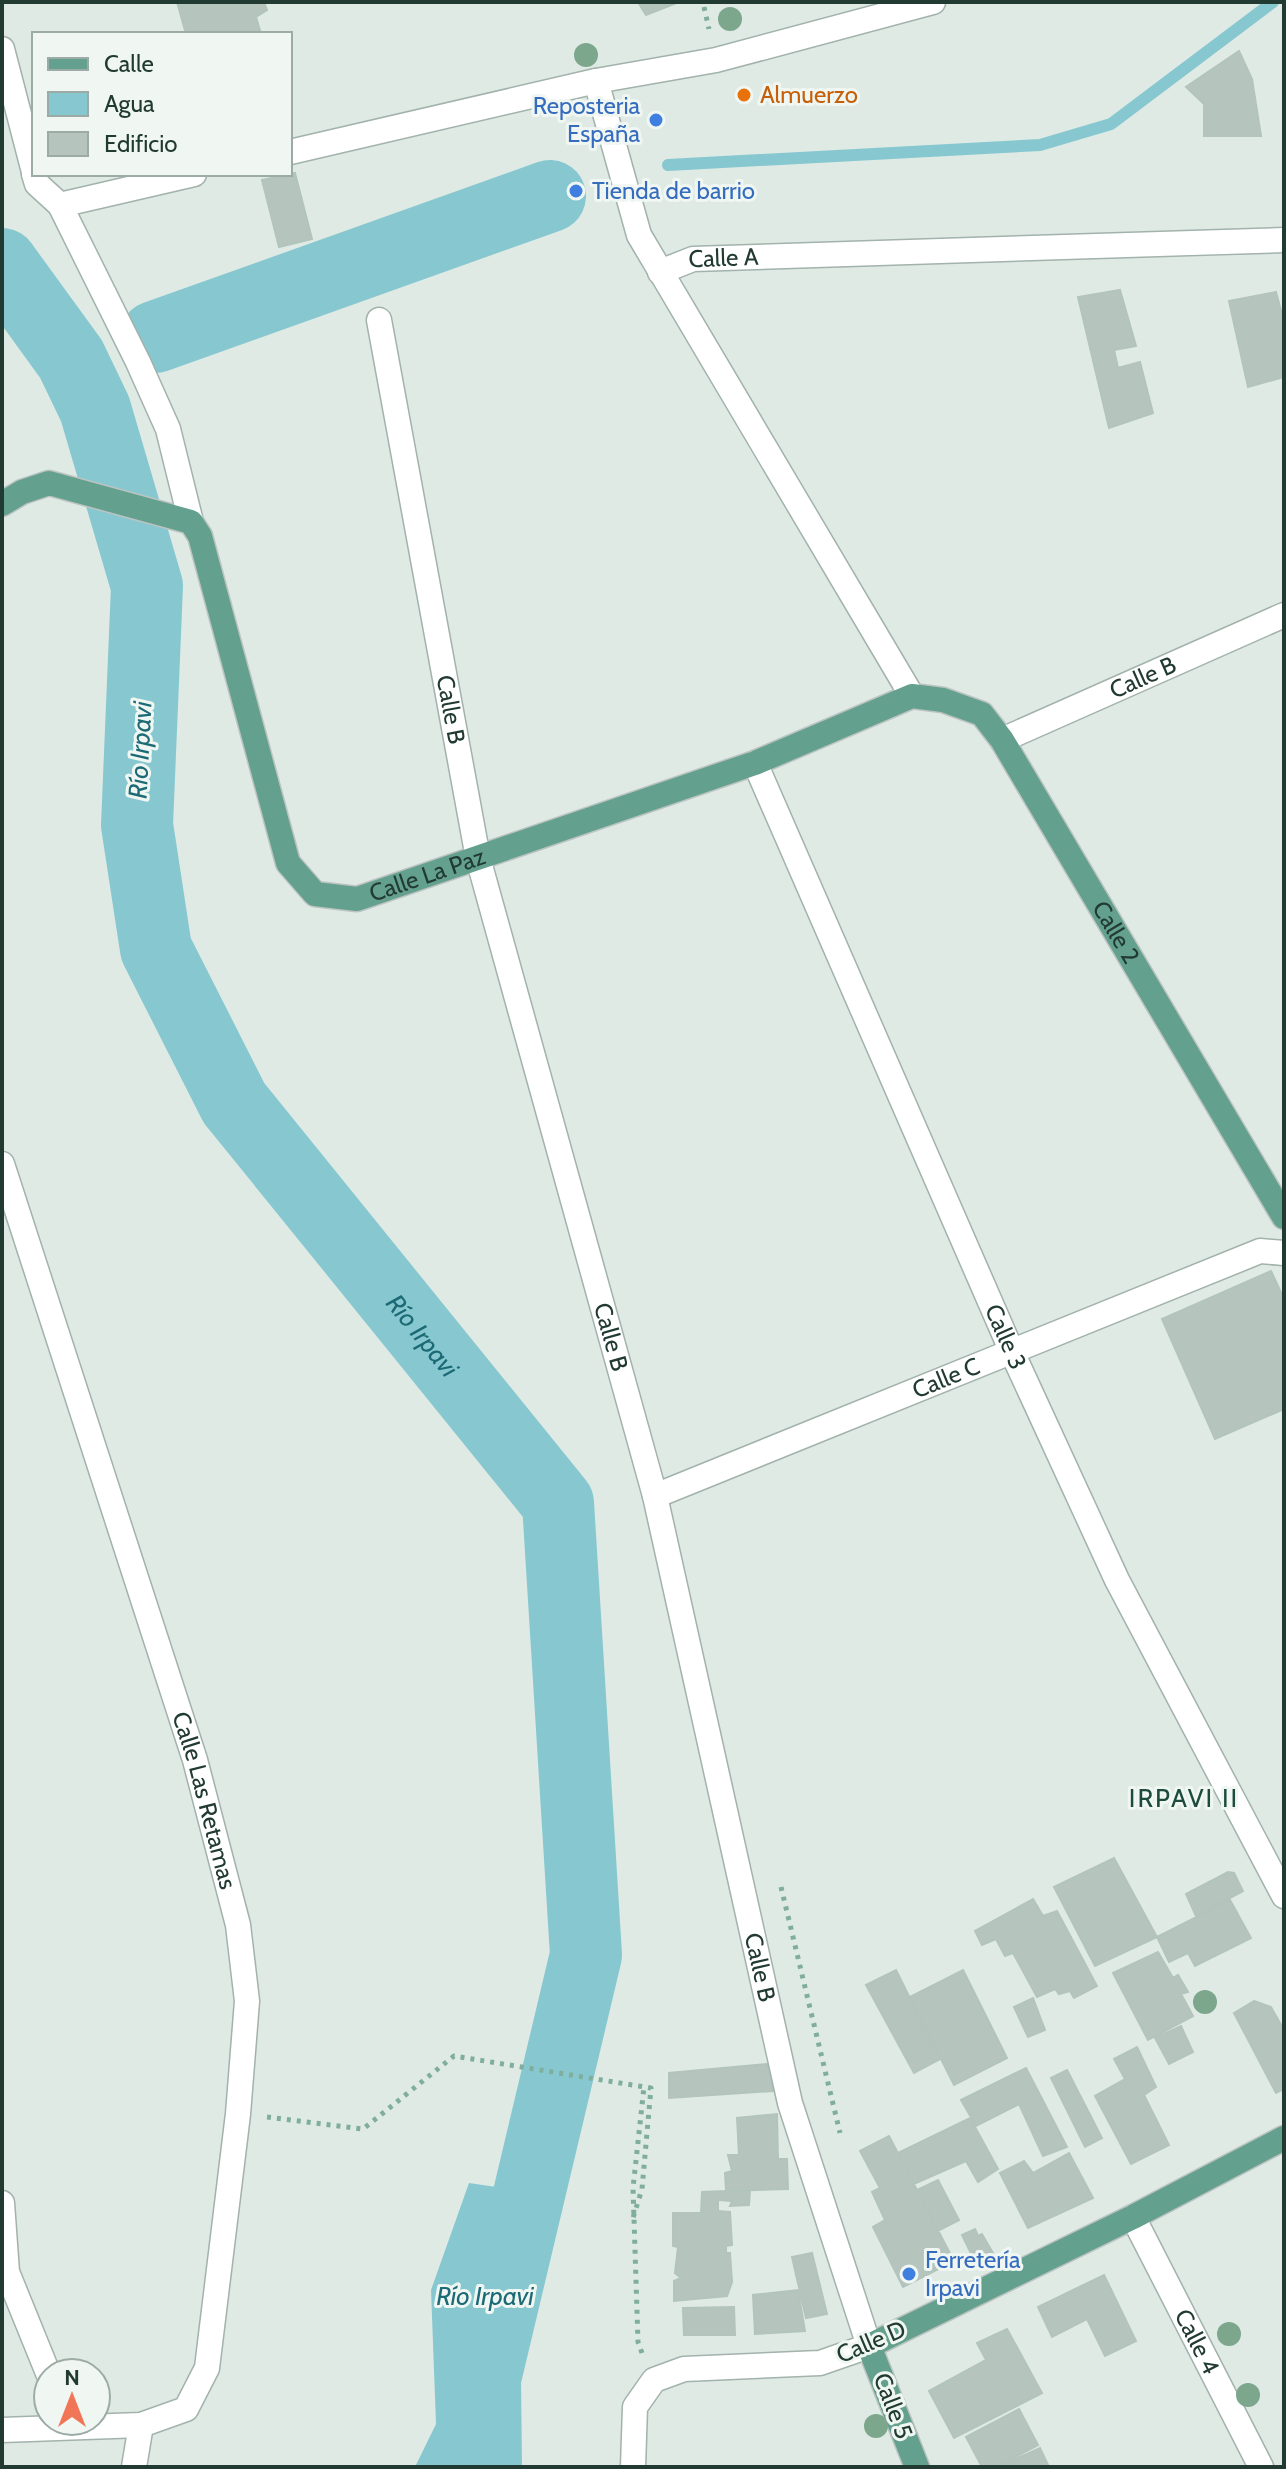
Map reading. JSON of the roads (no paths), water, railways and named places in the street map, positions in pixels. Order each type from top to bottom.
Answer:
[{"type":"main road","points":[[2,504],[22,492],[49,483],[191,522]]},
{"type":"main road","name":"Calle La Paz","points":[[191,522],[200,536],[288,863],[315,894],[357,899],[755,763],[912,696]]},
{"type":"main road","name":"Calle 2","points":[[912,696],[943,700],[982,714],[1002,740],[1284,1217]]},
{"type":"main road","name":"Calle D","points":[[869,2346],[1133,2217],[1284,2138]]},
{"type":"main road","name":"Calle 5","points":[[869,2346],[917,2467]]},
{"type":"street","points":[[292,152],[596,81],[716,60],[933,2]]},
{"type":"street","points":[[2,49],[32,165]]},
{"type":"street","points":[[596,81],[639,235],[660,272]]},
{"type":"street","points":[[35,176],[37,184],[60,205],[168,429],[191,522]]},
{"type":"street","points":[[60,205],[185,176]]},
{"type":"street","name":"Calle A","points":[[912,696],[660,272],[693,259],[1284,240]]},
{"type":"street","name":"Calle B","points":[[379,320],[478,858],[655,1496],[790,2103],[869,2346]]},
{"type":"street","name":"Calle B","points":[[1002,740],[1284,615]]},
{"type":"street","name":"Calle 3","points":[[755,763],[1012,1352],[1117,1580],[1284,1896]]},
{"type":"street","name":"Calle Las Retamas","points":[[2,1164],[195,1760],[238,1925],[247,2001],[238,2114],[207,2368],[186,2409],[141,2425],[112,2425]]},
{"type":"street","name":"Calle C","points":[[655,1496],[1260,1251],[1284,1253]]},
{"type":"street","points":[[2,2203],[7,2272],[42,2357]]},
{"type":"street","name":"Calle 4","points":[[1133,2217],[1261,2467]]},
{"type":"street","name":"Calle D","points":[[633,2467],[635,2407],[654,2380],[684,2369],[820,2363],[869,2346]]},
{"type":"street","points":[[134,2467],[141,2425]]},
{"type":"street","name":"Calle Las Retamas","points":[[2,2430],[32,2428]]},
{"type":"water","name":"Río Irpavi","points":[[469,2183],[559,2196],[521,2380],[522,2467],[415,2467],[436,2424],[431,2290]]},
{"type":"waterway","points":[[668,165],[1040,145],[1111,124],[1273,2]]},
{"type":"waterway","points":[[155,337],[550,196]]},
{"type":"waterway","name":"Río Irpavi","points":[[2,264],[71,359],[95,409],[147,586],[137,825],[156,949],[234,1103],[558,1503],[586,1955],[470,2442],[471,2467]]},
{"type":"place","name":"Almuerzo","points":[[744,95]]},
{"type":"place","name":"Reposteria España","points":[[656,120]]},
{"type":"place","name":"Tienda de barrio","points":[[576,191]]},
{"type":"place","name":"Ferretería Irpavi","points":[[909,2274]]},
{"type":"district","name":"IRPAVI II","points":[[1184,1798]]}]
